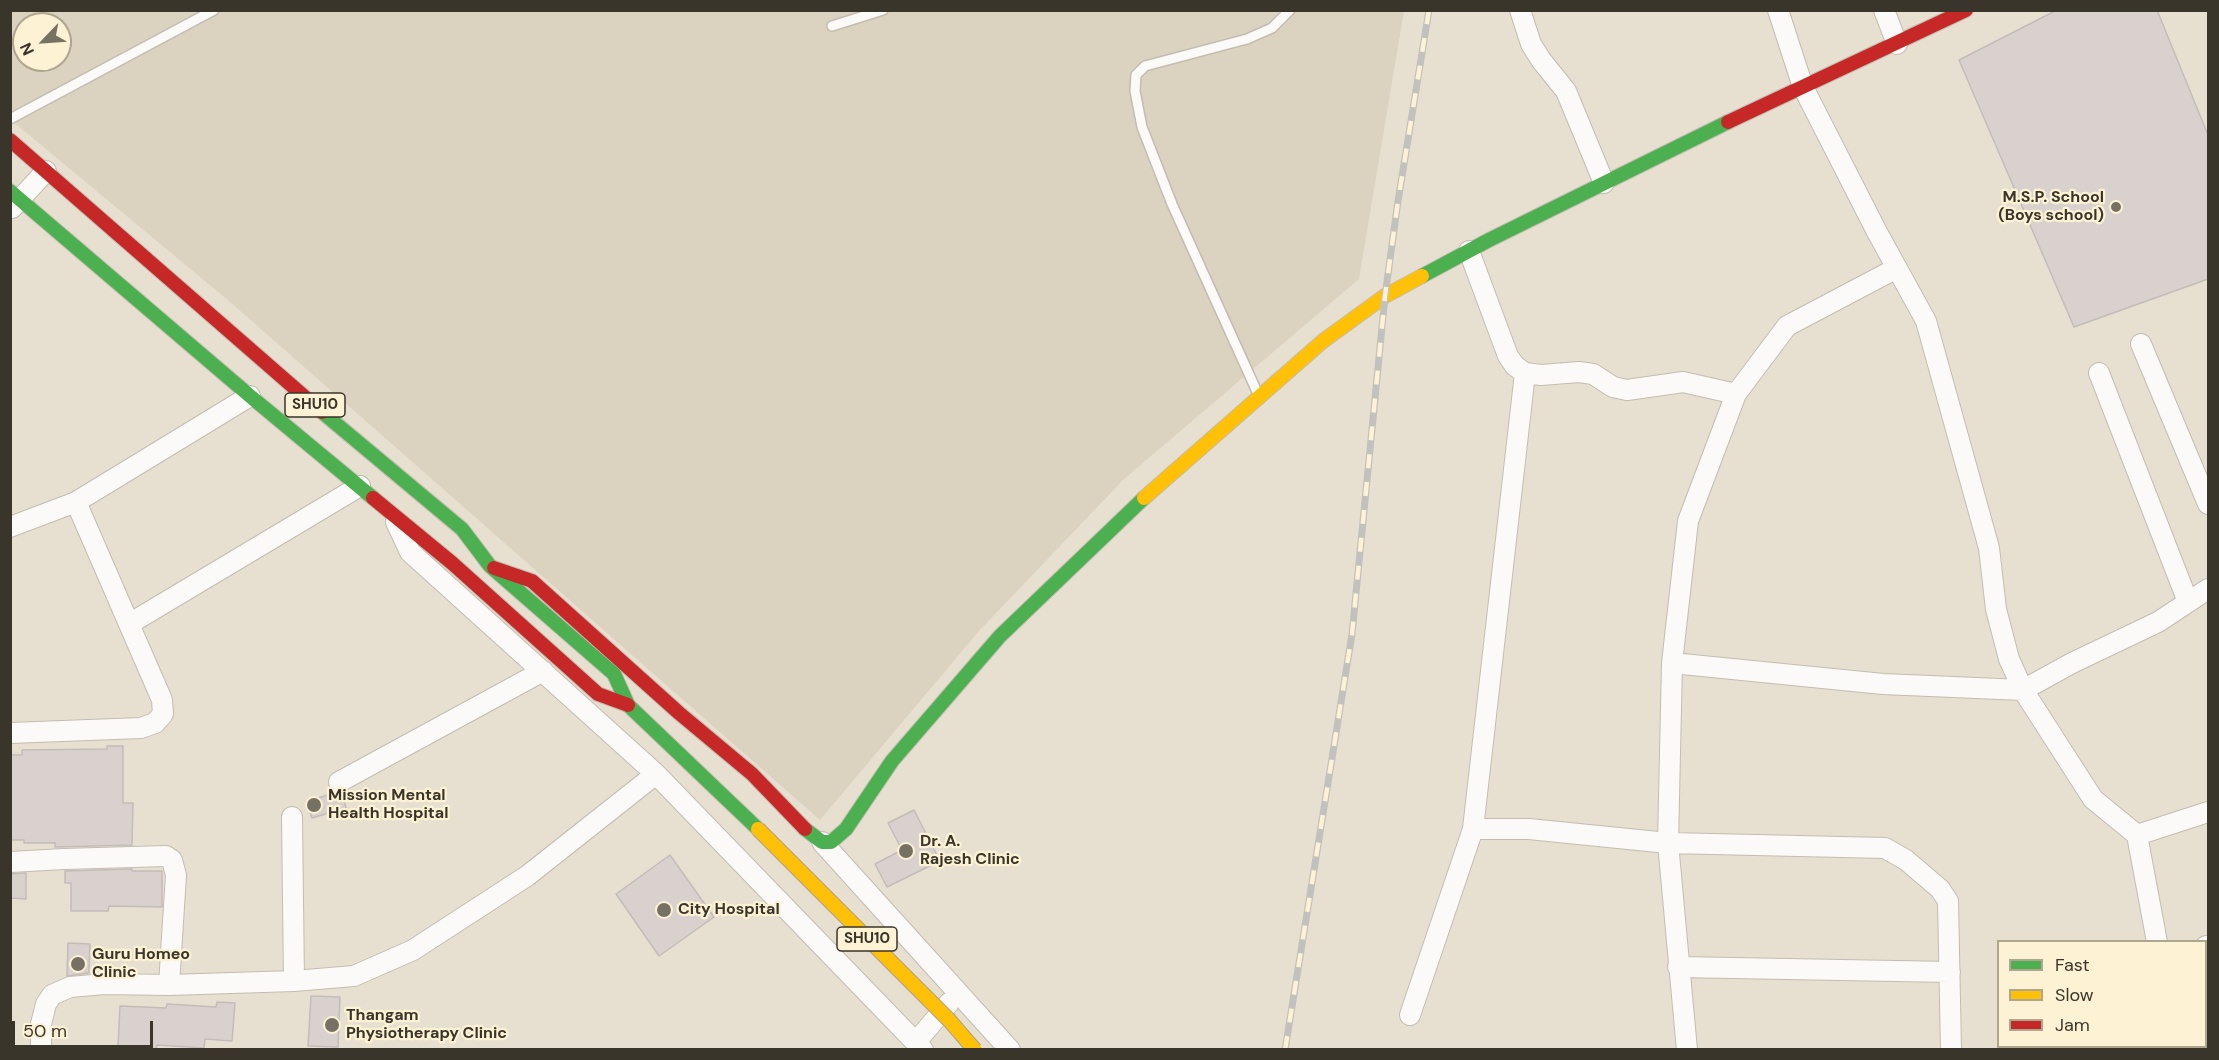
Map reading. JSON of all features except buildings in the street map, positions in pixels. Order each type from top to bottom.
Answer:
[{"type":"main road","points":[[490,566],[532,581],[679,713],[752,774],[811,835],[822,842],[831,842],[846,829],[892,761],[1000,636],[1153,490],[1258,396],[1323,342],[1385,296],[1469,251],[1759,106],[1897,44],[1966,10]]},
{"type":"main road","name":"SHU10","points":[[10,140],[281,377],[462,529],[490,566],[614,674],[628,705],[758,829],[949,1020],[975,1050]]},
{"type":"main road","name":"SHU10","points":[[14,200],[452,563],[598,694],[628,705]]},
{"type":"street","points":[[1521,10],[1531,44],[1566,90],[1604,183]]},
{"type":"street","points":[[1778,10],[1803,87],[1926,321],[1989,548],[1996,609],[2009,659],[2023,690],[2092,799],[2138,835],[2157,940]]},
{"type":"street","points":[[1884,10],[1897,44]]},
{"type":"street","points":[[14,200],[46,171]]},
{"type":"street","points":[[1469,251],[1508,356],[1515,366],[1525,373],[1541,375],[1580,372],[1593,374],[1613,387],[1627,390],[1683,382],[1736,394]]},
{"type":"street","points":[[1687,1050],[1668,843],[1672,663],[1688,521],[1736,394],[1787,326],[1897,268]]},
{"type":"street","points":[[2140,344],[2208,504]]},
{"type":"street","points":[[1410,1015],[1473,829],[1525,373]]},
{"type":"street","points":[[2099,373],[2188,602]]},
{"type":"street","points":[[10,527],[76,502],[250,396]]},
{"type":"street","points":[[129,624],[360,486]]},
{"type":"street","points":[[10,733],[141,728],[155,723],[164,714],[162,700],[76,502]]},
{"type":"street","points":[[391,512],[410,552],[656,774],[919,1046],[958,992]]},
{"type":"street","points":[[1672,663],[1883,684],[2023,690],[2072,663],[2158,622],[2208,589]]},
{"type":"street","points":[[339,782],[543,671]]},
{"type":"street","points":[[41,1050],[41,1024],[46,1004],[52,995],[70,987],[105,984],[169,986],[354,976],[413,950],[527,876],[656,774]]},
{"type":"street","points":[[2138,835],[2208,812]]},
{"type":"street","points":[[292,817],[294,981]]},
{"type":"street","points":[[1473,829],[1529,829],[1668,843],[1885,848],[1906,860],[1940,889],[1947,901],[1951,1050]]},
{"type":"street","points":[[822,842],[1010,1050]]},
{"type":"street","points":[[10,862],[166,856],[172,860],[176,875],[169,986]]},
{"type":"street","points":[[1678,967],[1950,972]]},
{"type":"lane","points":[[10,119],[214,10]]},
{"type":"lane","points":[[832,26],[883,10]]},
{"type":"lane","points":[[1258,396],[1172,204],[1142,127],[1135,91],[1136,75],[1145,66],[1247,39],[1272,28],[1290,10]]},
{"type":"shaded area","points":[[10,11],[1404,11],[1359,279],[1124,479],[979,631],[820,820],[229,301],[11,120]]},
{"type":"railway","points":[[1285,1050],[1352,634],[1385,296],[1429,10]]},
{"type":"traffic: fast","points":[[1422,276],[1489,240],[1728,122]]},
{"type":"traffic: fast","points":[[10,191],[373,498]]},
{"type":"traffic: fast","points":[[322,412],[462,529],[490,566],[614,674],[628,705],[758,829]]},
{"type":"traffic: fast","points":[[805,829],[822,842],[831,842],[846,829],[892,761],[1000,636],[1144,498]]},
{"type":"traffic: slow","points":[[1144,498],[1323,341],[1385,296],[1422,276]]},
{"type":"traffic: slow","points":[[758,829],[949,1020],[975,1050]]},
{"type":"traffic: jam","points":[[1728,122],[1966,10]]},
{"type":"traffic: jam","points":[[10,140],[322,412]]},
{"type":"traffic: jam","points":[[373,498],[452,563],[598,694],[628,705]]},
{"type":"traffic: jam","points":[[494,568],[532,581],[679,713],[752,774],[805,829]]},
{"type":"place","name":"M.S.P. School (Boys school)","points":[[2116,207]]},
{"type":"place","name":"Mission Mental Health Hospital","points":[[314,805]]},
{"type":"place","name":"Dr. A. Rajesh Clinic","points":[[906,851]]},
{"type":"place","name":"City Hospital","points":[[664,910]]},
{"type":"place","name":"Guru Homeo Clinic","points":[[78,964]]},
{"type":"place","name":"Thangam Physiotherapy Clinic","points":[[332,1025]]}]
